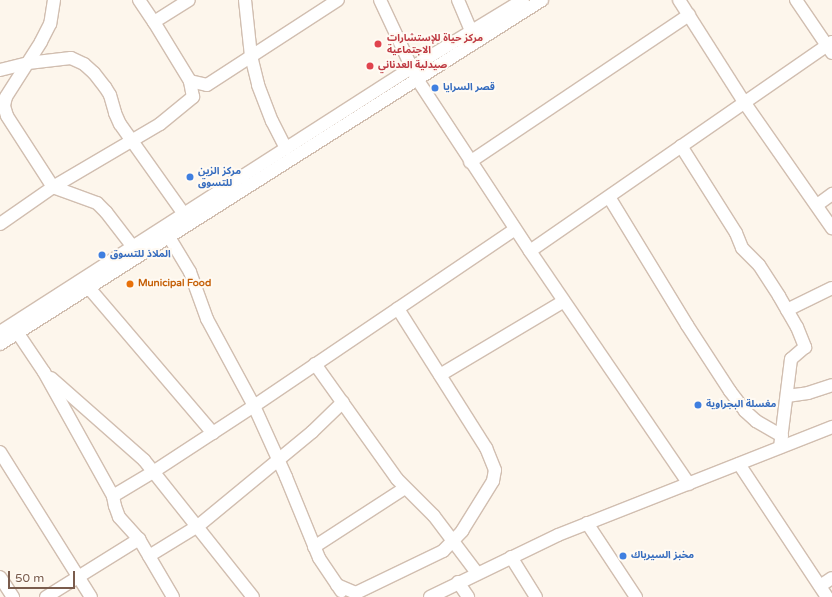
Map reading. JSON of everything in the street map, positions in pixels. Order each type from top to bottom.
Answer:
[{"type":"street","points":[[54,0],[50,24],[28,63],[6,97],[4,106],[7,116],[53,187],[97,203],[106,212],[133,247]]},
{"type":"street","points":[[0,224],[53,187],[160,124],[193,96],[190,81],[139,0]]},
{"type":"street","points":[[154,22],[189,0]]},
{"type":"street","points":[[245,0],[251,56],[264,104],[286,149]]},
{"type":"street","points":[[380,0],[417,79],[470,162],[689,484]]},
{"type":"street","points":[[458,0],[471,31]]},
{"type":"street","points":[[0,332],[411,68],[523,0]]},
{"type":"street","points":[[0,344],[542,0]]},
{"type":"street","points":[[680,0],[744,102],[832,228]]},
{"type":"street","points":[[530,251],[744,102],[830,47],[796,0]]},
{"type":"street","points":[[190,81],[208,85],[331,2]]},
{"type":"street","points":[[470,162],[689,15]]},
{"type":"street","points":[[0,70],[28,63],[71,58],[84,64],[94,73],[110,95],[117,119],[184,214]]},
{"type":"street","points":[[681,146],[736,233],[742,248],[764,272],[797,326],[805,347],[791,360],[781,442]]},
{"type":"street","points":[[817,205],[832,194]]},
{"type":"street","points":[[609,196],[687,325],[730,391],[745,411],[781,442]]},
{"type":"street","points":[[113,496],[153,472],[254,406],[515,228]]},
{"type":"street","points":[[170,237],[190,272],[207,319],[254,406],[306,523],[314,548],[345,597]]},
{"type":"street","points":[[88,288],[213,433]]},
{"type":"street","points":[[787,310],[832,288]]},
{"type":"street","points":[[440,375],[564,301]]},
{"type":"street","points":[[337,585],[356,593],[378,584],[409,566],[428,560],[443,551],[454,541],[494,481],[495,470],[486,448],[398,308]]},
{"type":"street","points":[[17,332],[44,372],[113,496],[119,517],[139,539],[173,597]]},
{"type":"street","points":[[315,364],[389,469],[405,488],[434,516],[477,573]]},
{"type":"street","points":[[44,372],[133,449],[198,526],[253,597]]},
{"type":"street","points":[[787,396],[808,393],[832,385]]},
{"type":"street","points":[[149,556],[198,526],[312,432],[343,402]]},
{"type":"street","points":[[430,597],[477,573],[587,523],[739,464],[781,442],[832,427]]},
{"type":"street","points":[[0,452],[91,597]]},
{"type":"street","points":[[739,464],[827,597]]},
{"type":"street","points":[[314,548],[405,488]]},
{"type":"street","points":[[587,523],[636,597]]},
{"type":"street","points":[[46,597],[139,539]]},
{"type":"street","points":[[511,557],[536,597]]},
{"type":"street","points":[[0,577],[13,597]]},
{"type":"street","points":[[820,586],[832,578]]},
{"type":"street","points":[[458,582],[468,597]]},
{"type":"place","name":"مركز حياة للإستشارات الاجتماعية","points":[[378,44]]},
{"type":"place","name":"صيدلية العدناني","points":[[370,66]]},
{"type":"place","name":"قصر السرايا","points":[[435,88]]},
{"type":"place","name":"مركز الزين للتسوق","points":[[190,177]]},
{"type":"place","name":"الملاذ للتسوق","points":[[102,255]]},
{"type":"place","name":"Municipal Food","points":[[130,284]]},
{"type":"place","name":"مغسلة البجراوية","points":[[698,405]]},
{"type":"place","name":"مخبز السيرباك","points":[[623,556]]}]
